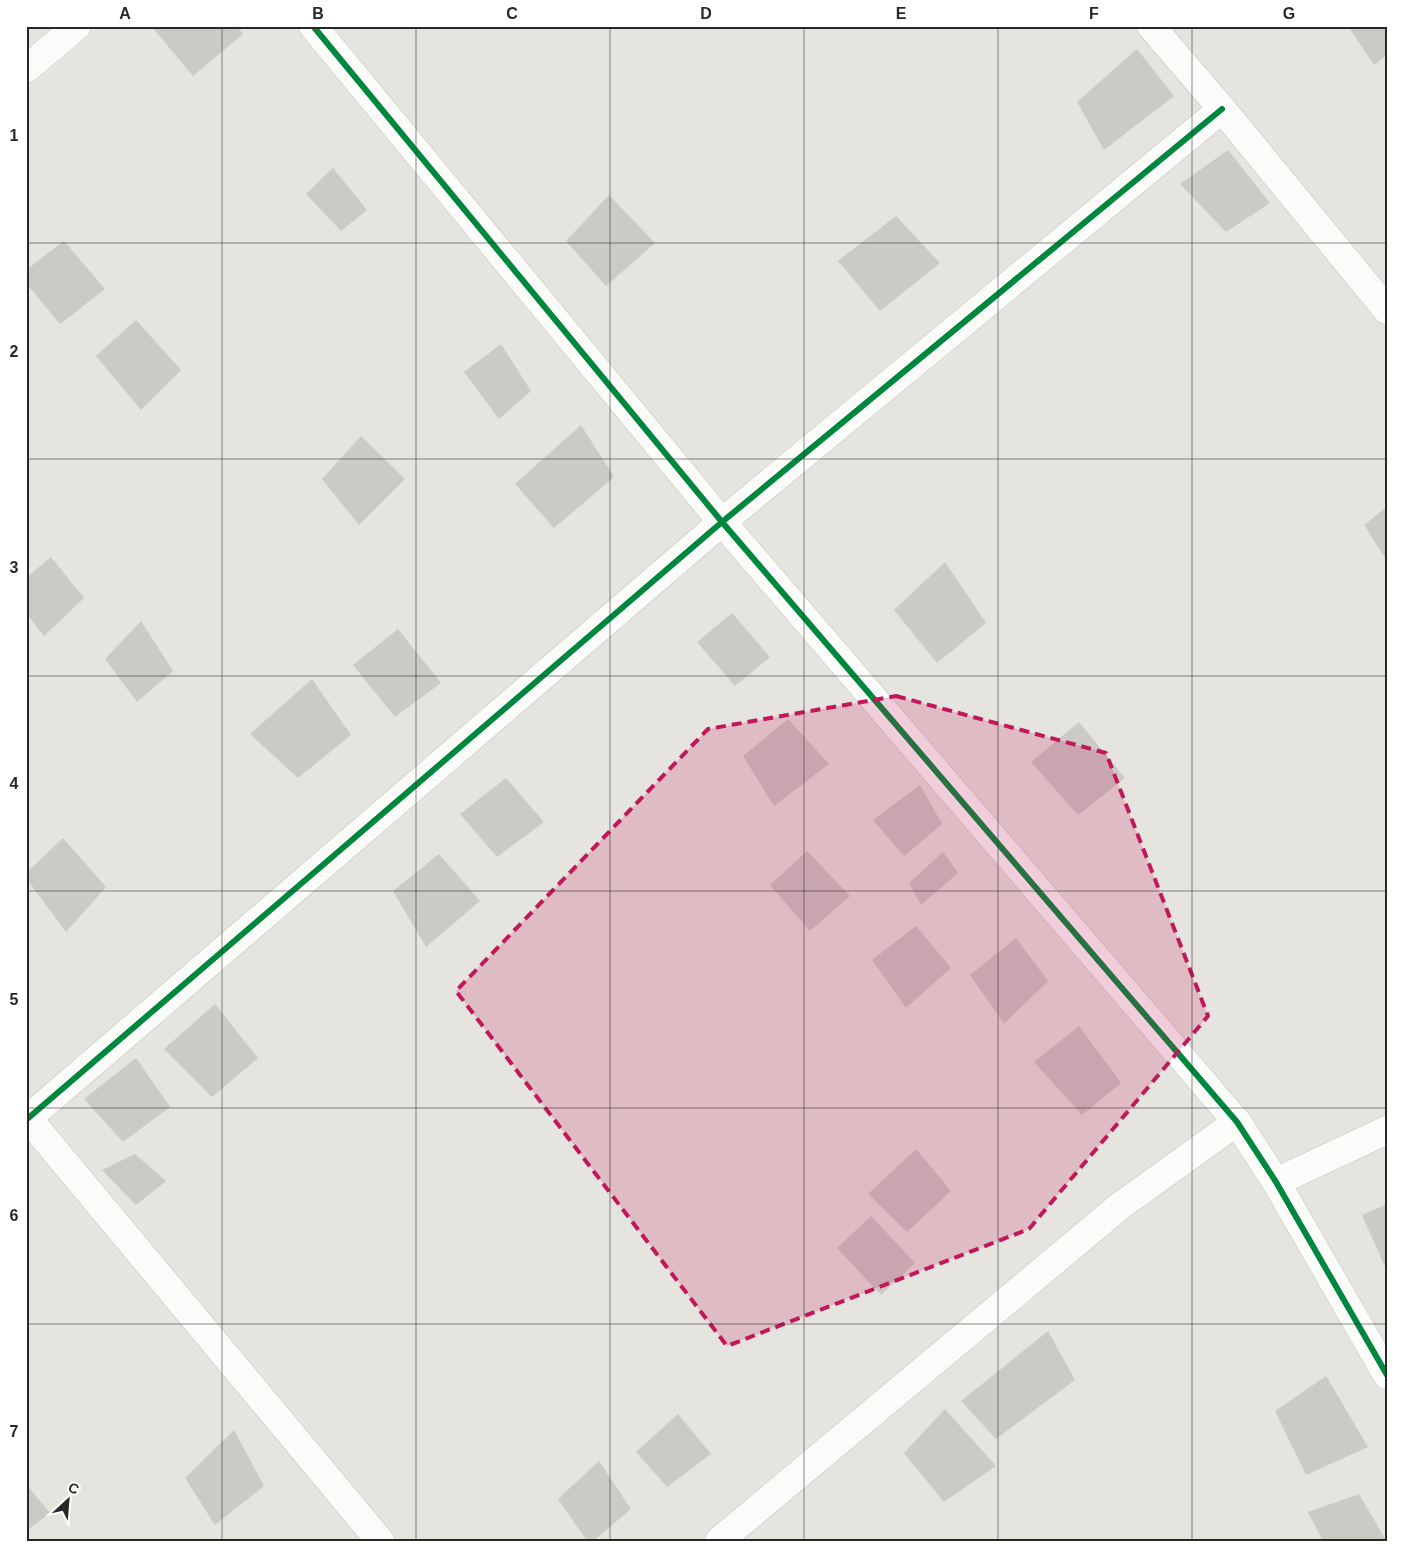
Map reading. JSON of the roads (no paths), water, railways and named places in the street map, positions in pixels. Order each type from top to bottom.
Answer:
[{"type":"street","points":[[26,69],[77,26]]},
{"type":"street","points":[[313,26],[722,522],[1237,1122],[1276,1182],[1387,1375]]},
{"type":"street","points":[[1151,26],[1222,109],[1387,310]]},
{"type":"street","points":[[380,1541],[27,1118],[722,522],[1222,109]]},
{"type":"street","points":[[719,1541],[1120,1206],[1237,1122]]},
{"type":"street","points":[[1276,1182],[1387,1130]]}]
